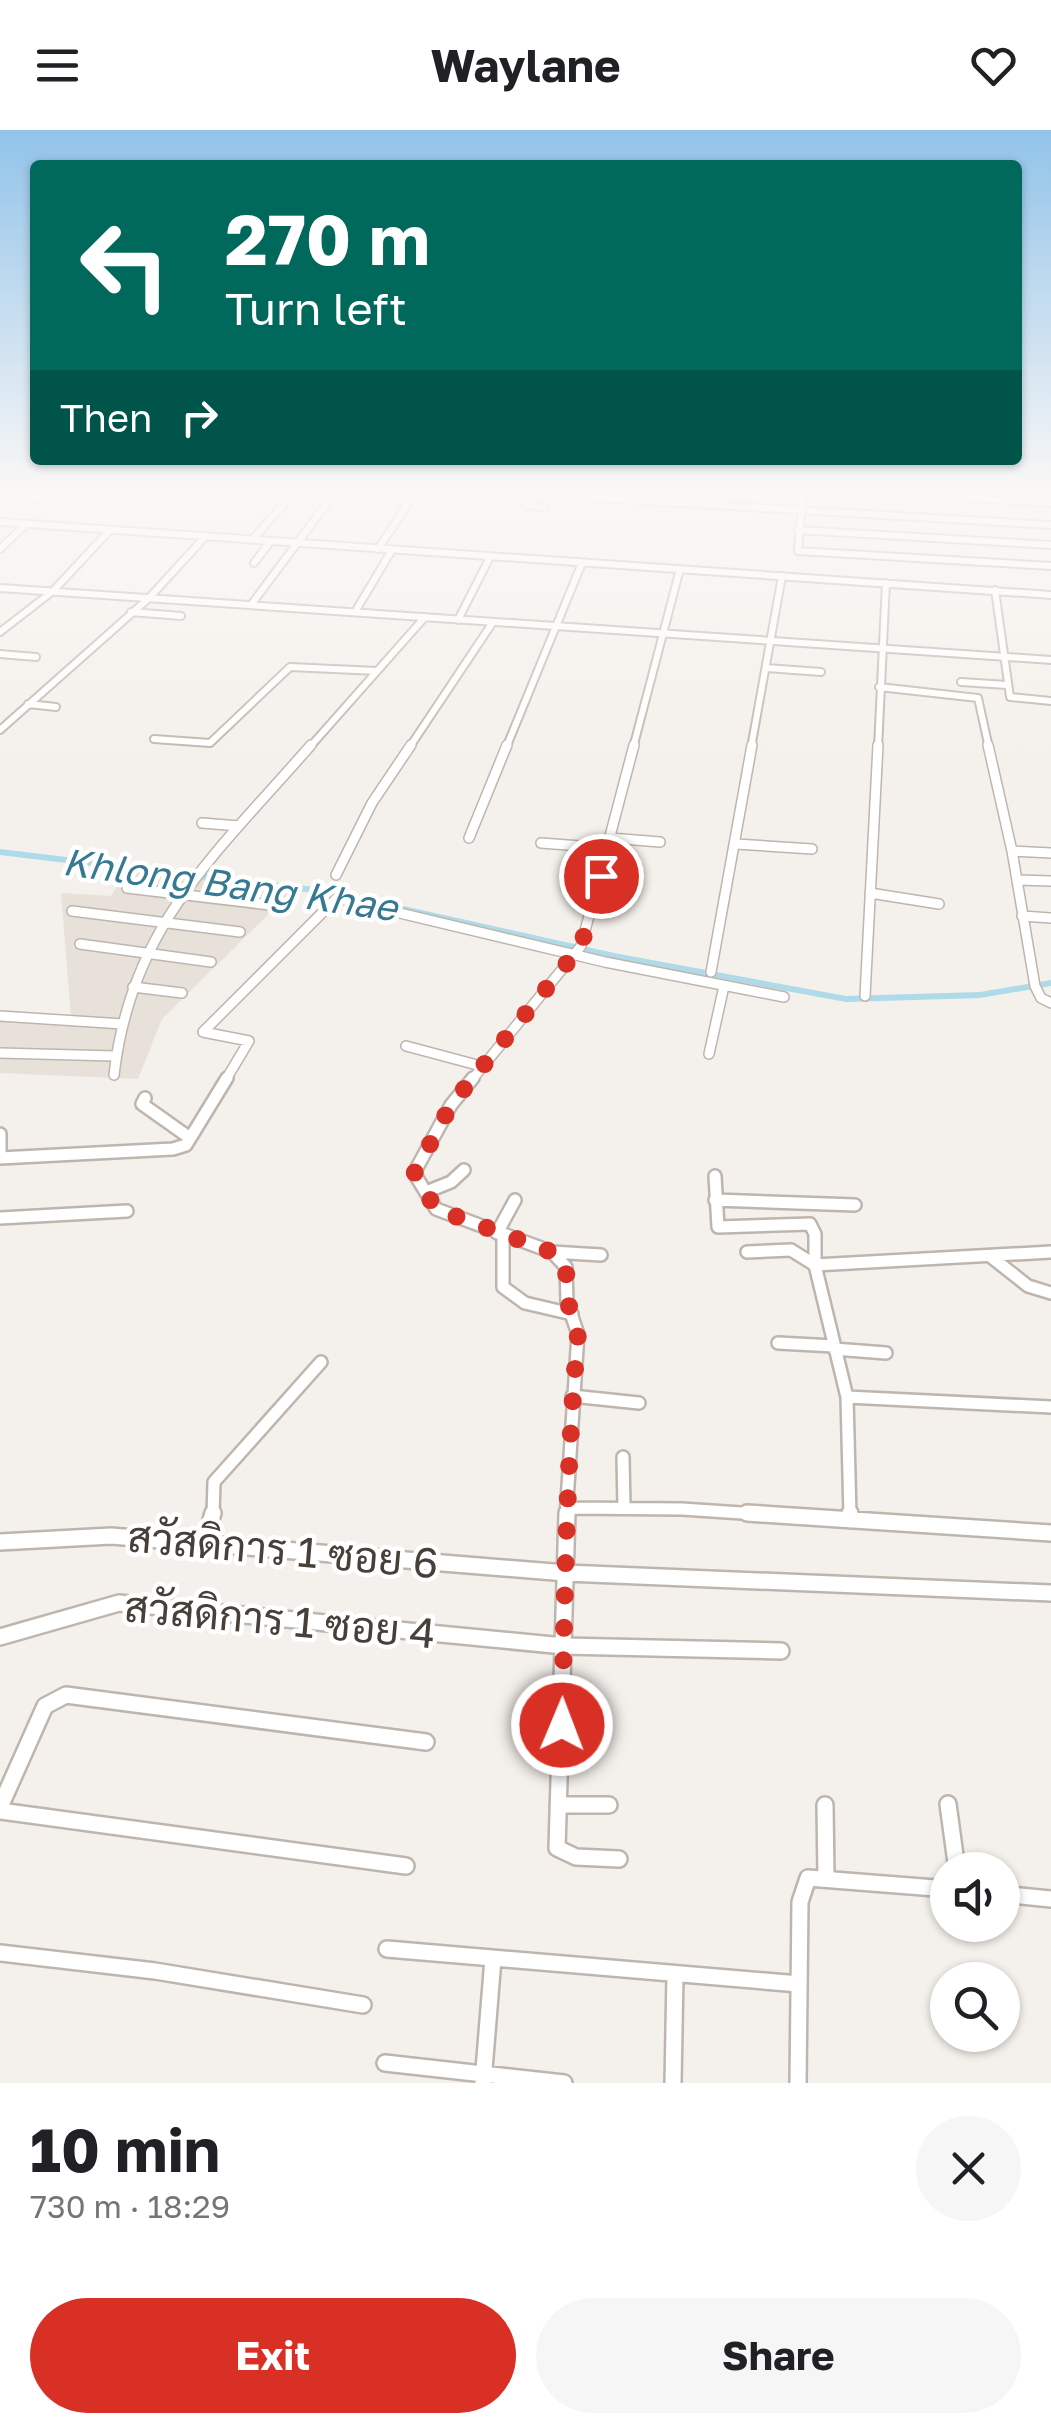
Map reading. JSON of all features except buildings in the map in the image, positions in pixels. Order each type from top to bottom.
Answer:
[{"type":"street","points":[[0,632],[61,582]]},
{"type":"street","points":[[0,730],[164,582]]},
{"type":"street","points":[[251,605],[268,582]]},
{"type":"street","points":[[355,612],[373,582]]},
{"type":"street","points":[[458,620],[477,582]]},
{"type":"street","points":[[469,838],[575,582]]},
{"type":"street","points":[[601,1255],[552,1252],[436,1209],[414,1174],[451,1105],[577,950],[677,582]]},
{"type":"street","points":[[711,972],[781,582]]},
{"type":"street","points":[[873,582],[1051,594]]},
{"type":"street","points":[[865,996],[886,583]]},
{"type":"street","points":[[0,588],[1051,660]]},
{"type":"street","points":[[994,590],[1008,689],[1014,699],[1051,701]]},
{"type":"street","points":[[130,612],[182,616]]},
{"type":"street","points":[[114,1075],[114,1056],[145,952],[179,895],[425,617]]},
{"type":"street","points":[[336,875],[372,803],[493,622]]},
{"type":"street","points":[[0,654],[36,657]]},
{"type":"street","points":[[154,739],[210,742],[290,667],[377,671]]},
{"type":"street","points":[[767,668],[821,672]]},
{"type":"street","points":[[961,682],[1008,689]]},
{"type":"street","points":[[879,687],[978,698],[1038,994],[1051,1003]]},
{"type":"street","points":[[28,704],[56,707]]},
{"type":"street","points":[[202,823],[239,826]]},
{"type":"street","points":[[541,843],[660,842]]},
{"type":"street","points":[[736,844],[812,850]]},
{"type":"street","points":[[1012,851],[1051,852]]},
{"type":"street","points":[[1017,880],[1051,882]]},
{"type":"street","points":[[127,888],[270,906]]},
{"type":"street","points":[[870,893],[939,904]]},
{"type":"street","points":[[0,1134],[0,1158],[173,1149],[186,1144],[249,1040],[202,1032],[337,898],[784,998]]},
{"type":"street","points":[[72,911],[240,932]]},
{"type":"street","points":[[1022,916],[1051,918]]},
{"type":"street","points":[[80,944],[211,962]]},
{"type":"street","points":[[133,986],[182,993]]},
{"type":"street","points":[[710,1054],[724,986]]},
{"type":"street","points":[[0,1016],[123,1024]]},
{"type":"street","points":[[406,1046],[482,1066]]},
{"type":"street","points":[[0,1052],[114,1056]]},
{"type":"street","points":[[145,1098],[142,1104],[190,1138]]},
{"type":"street","points":[[426,1192],[450,1182],[464,1170]]},
{"type":"street","points":[[715,1176],[715,1221],[721,1229],[810,1224],[815,1234],[815,1265],[847,1397],[850,1520]]},
{"type":"street","points":[[516,1200],[500,1234],[504,1287],[508,1294],[528,1304],[572,1314]]},
{"type":"street","points":[[715,1200],[855,1205]]},
{"type":"street","points":[[0,1218],[128,1211]]},
{"type":"street","points":[[747,1252],[791,1250],[815,1265],[1051,1252]]},
{"type":"street","points":[[552,1252],[566,1267],[567,1302],[578,1334],[568,1437],[570,1508],[556,1840],[561,1852],[576,1857],[619,1859]]},
{"type":"street","points":[[990,1255],[1028,1286],[1051,1293]]},
{"type":"street","points":[[778,1344],[886,1352]]},
{"type":"street","points":[[205,1541],[213,1517],[214,1482],[320,1362]]},
{"type":"street","points":[[572,1396],[639,1403]]},
{"type":"street","points":[[847,1397],[1051,1407]]},
{"type":"street","points":[[624,1457],[624,1508]]},
{"type":"street","points":[[570,1508],[1051,1533]]},
{"type":"street","name":"สวัสดิการ 1 ซอย 6","points":[[0,1542],[111,1536],[566,1574],[1051,1592]]},
{"type":"street","name":"สวัสดิการ 1 ซอย 4","points":[[0,1637],[119,1602],[564,1646],[781,1651]]},
{"type":"street","points":[[406,1866],[0,1809],[45,1706],[66,1695],[426,1742]]},
{"type":"street","points":[[948,1804],[955,1852]]},
{"type":"street","points":[[825,1805],[826,1876]]},
{"type":"street","points":[[558,1806],[609,1806]]},
{"type":"street","points":[[798,2083],[798,1984],[804,1886],[808,1878],[826,1876],[930,1887]]},
{"type":"street","points":[[1020,1896],[1051,1900]]},
{"type":"street","points":[[388,1949],[798,1984]]},
{"type":"street","points":[[0,1952],[154,1971],[364,2005]]},
{"type":"street","points":[[483,2080],[493,1959]]},
{"type":"street","points":[[673,2083],[675,1975]]},
{"type":"street","points":[[385,2063],[483,2080],[564,2083]]},
{"type":"shaded area","points":[[128,870],[294,889],[162,1019],[138,1079],[0,1073],[0,1012],[71,1016],[61,893],[111,896]]},
{"type":"waterway","name":"Khlong Bang Khae","points":[[0,852],[323,891],[614,956],[846,999],[980,995],[1051,983]]},
{"type":"route","points":[[562,1725],[570,1508],[568,1437],[578,1334],[577,1322],[568,1308],[566,1267],[552,1252],[436,1209],[414,1174],[451,1105],[581,946],[601,876]]}]
